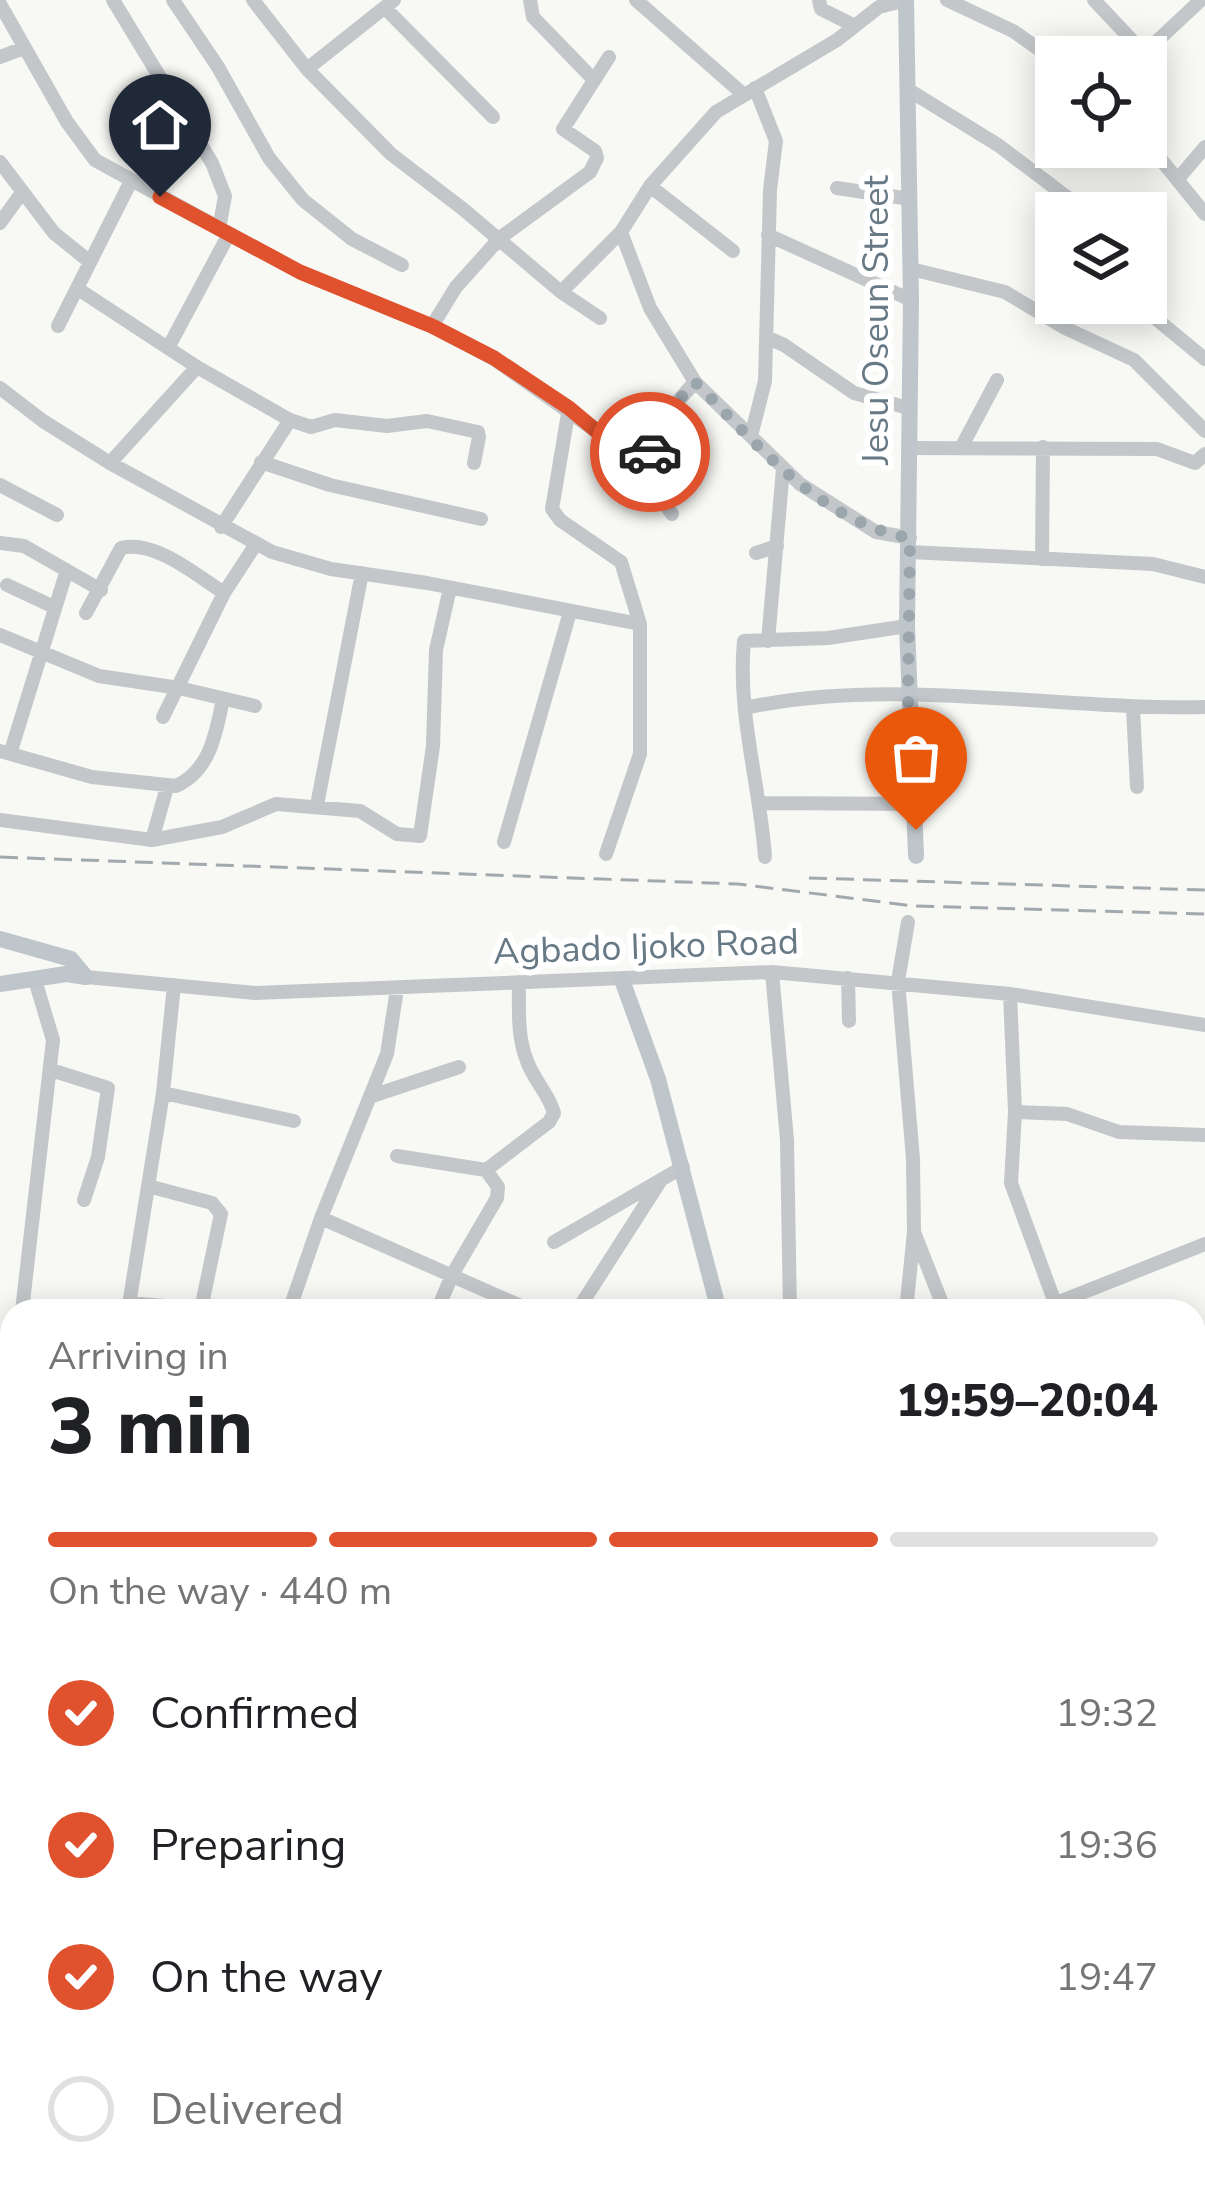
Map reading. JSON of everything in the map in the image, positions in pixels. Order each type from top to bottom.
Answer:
[{"type":"main road","name":"Jesu Oseun Street","points":[[906,0],[911,269],[907,626],[916,856]]},
{"type":"main road","name":"Agbado Ijoko Road","points":[[0,939],[71,959],[86,977]]},
{"type":"main road","name":"Agbado Ijoko Road","points":[[0,984],[66,974],[86,977]]},
{"type":"main road","points":[[622,980],[658,1079],[716,1299]]},
{"type":"street","points":[[113,0],[212,163],[225,196],[224,232],[168,348]]},
{"type":"street","points":[[173,0],[218,67],[269,158],[303,200],[352,238],[402,265]]},
{"type":"street","points":[[253,0],[307,69],[391,154],[561,292],[600,318]]},
{"type":"street","points":[[530,0],[533,17],[593,79]]},
{"type":"street","points":[[636,0],[750,91],[776,141],[768,235],[765,381],[751,436]]},
{"type":"street","points":[[819,0],[830,16],[855,26]]},
{"type":"street","points":[[561,292],[621,232],[650,186],[716,112],[879,7],[906,0]]},
{"type":"street","points":[[947,0],[1035,46]]},
{"type":"street","points":[[1094,0],[1125,36]]},
{"type":"street","points":[[1162,36],[1201,0]]},
{"type":"street","points":[[0,4],[67,122],[95,160],[300,272],[432,326],[494,358],[569,408],[642,469],[672,514]]},
{"type":"street","points":[[307,69],[390,4],[493,117]]},
{"type":"street","points":[[0,57],[24,48]]},
{"type":"street","points":[[432,326],[456,287],[500,238],[590,172],[595,152],[563,129],[609,57]]},
{"type":"street","points":[[907,89],[998,145],[1060,192]]},
{"type":"street","points":[[1178,179],[1205,147]]},
{"type":"street","points":[[0,162],[54,233],[90,262]]},
{"type":"street","points":[[1167,166],[1205,214]]},
{"type":"street","points":[[58,326],[131,181]]},
{"type":"street","points":[[650,186],[733,251]]},
{"type":"street","points":[[837,188],[910,199]]},
{"type":"street","points":[[0,223],[21,194]]},
{"type":"street","points":[[621,232],[650,308],[695,382],[783,469],[854,520],[909,545],[1042,559],[1153,564],[1205,577]]},
{"type":"street","points":[[768,235],[911,300]]},
{"type":"street","points":[[911,269],[1005,292],[1065,328],[1134,360],[1205,431]]},
{"type":"street","points":[[77,289],[290,420],[311,427],[335,419],[387,426],[427,421],[472,430],[479,437],[474,463]]},
{"type":"street","points":[[1163,324],[1205,358]]},
{"type":"street","points":[[766,337],[854,393],[908,408]]},
{"type":"street","points":[[110,463],[197,367]]},
{"type":"street","points":[[962,446],[997,380]]},
{"type":"street","points":[[642,469],[670,410],[695,382]]},
{"type":"street","points":[[0,388],[110,463],[256,544],[305,562],[640,624]]},
{"type":"street","points":[[569,408],[552,509],[560,520],[621,562],[640,624],[640,754],[606,854]]},
{"type":"street","points":[[220,527],[290,420]]},
{"type":"street","points":[[1042,447],[1042,559]]},
{"type":"street","points":[[908,448],[1157,448],[1196,463],[1205,454]]},
{"type":"street","points":[[261,462],[330,485],[481,520]]},
{"type":"street","points":[[768,641],[783,469]]},
{"type":"street","points":[[0,485],[57,515]]},
{"type":"street","points":[[0,543],[25,546],[101,590]]},
{"type":"street","points":[[163,717],[224,593],[256,544]]},
{"type":"street","points":[[86,613],[121,548],[129,546],[153,551],[224,593]]},
{"type":"street","points":[[757,553],[777,546]]},
{"type":"street","points":[[66,573],[6,751],[92,777],[144,780],[167,787],[187,781],[212,749],[223,699]]},
{"type":"street","points":[[317,805],[362,573]]},
{"type":"street","points":[[8,586],[54,607]]},
{"type":"street","points":[[0,820],[152,840],[222,827],[276,804],[317,805],[360,811],[397,834],[420,836],[433,746],[436,650],[450,588]]},
{"type":"street","points":[[504,842],[570,612]]},
{"type":"street","points":[[765,857],[745,708],[744,640],[828,638],[907,626]]},
{"type":"street","points":[[0,635],[99,676],[255,706]]},
{"type":"street","points":[[745,708],[834,696],[1205,707]]},
{"type":"street","points":[[1133,708],[1137,787]]},
{"type":"street","points":[[152,840],[167,787]]},
{"type":"street","points":[[761,803],[917,804]]},
{"type":"street","points":[[907,1299],[914,1232],[913,1159],[898,981],[908,922]]},
{"type":"street","points":[[772,971],[788,1140],[790,1299]]},
{"type":"street","name":"Agbado Ijoko Road","points":[[86,977],[255,993],[772,971],[1010,994],[1205,1025]]},
{"type":"street","points":[[848,978],[848,1021]]},
{"type":"street","points":[[23,1299],[53,1040],[35,980]]},
{"type":"street","points":[[397,1156],[487,1170],[549,1122],[554,1113],[526,1060],[519,1030],[519,982]]},
{"type":"street","points":[[130,1299],[163,1093],[174,985]]},
{"type":"street","points":[[293,1299],[387,1054],[397,989]]},
{"type":"street","points":[[1010,994],[1015,1112],[1010,1183],[1053,1299]]},
{"type":"street","points":[[372,1096],[459,1067]]},
{"type":"street","points":[[51,1070],[108,1088],[98,1157],[84,1200]]},
{"type":"street","points":[[163,1093],[294,1121]]},
{"type":"street","points":[[1015,1112],[1067,1114],[1120,1132],[1205,1135]]},
{"type":"street","points":[[554,1242],[683,1167]]},
{"type":"street","points":[[442,1299],[497,1198],[498,1186],[487,1170]]},
{"type":"street","points":[[586,1299],[661,1180]]},
{"type":"street","points":[[148,1186],[212,1203],[221,1214],[203,1299]]},
{"type":"street","points":[[321,1218],[505,1299]]},
{"type":"street","points":[[914,1232],[940,1299]]},
{"type":"street","points":[[1077,1299],[1205,1244]]},
{"type":"railway","points":[[0,857],[738,884],[914,906],[1205,914]]},
{"type":"railway","points":[[809,878],[1205,890]]},
{"type":"way so far","points":[[650,452],[670,410],[695,382],[800,484],[876,532],[910,538],[908,697],[916,830]]},
{"type":"route","points":[[160,197],[300,272],[432,326],[494,358],[569,408],[642,469],[650,452]]}]
